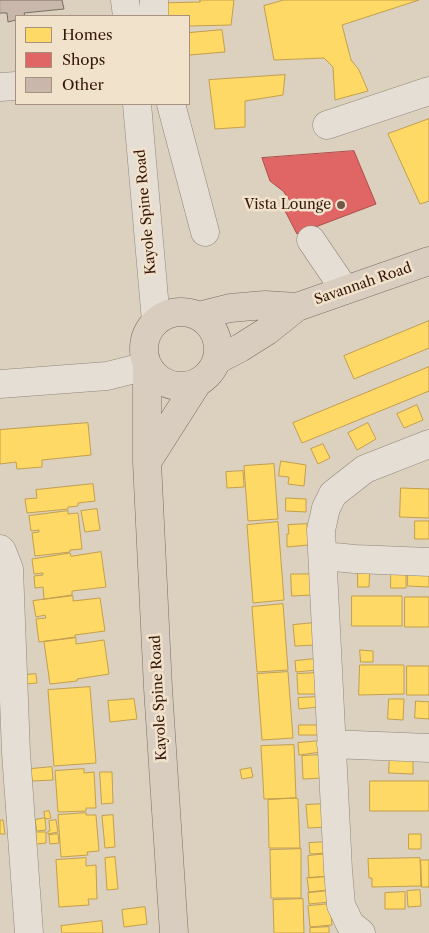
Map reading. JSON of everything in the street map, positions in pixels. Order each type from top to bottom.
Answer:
[{"type":"main road","name":"Savannah Road","points":[[217,360],[267,331],[297,307],[429,261]]},
{"type":"main road","name":"Savannah Road","points":[[198,316],[230,308],[265,305],[297,307]]},
{"type":"main road","points":[[188,312],[206,322],[213,330],[218,345],[217,360],[210,373],[198,382],[187,386],[175,386],[164,382],[154,375],[148,366],[144,354],[144,342],[148,330],[156,321],[167,314],[188,312]]},
{"type":"main road","name":"Kayole Spine Road","points":[[148,366],[147,462],[158,688],[174,933]]},
{"type":"main road","points":[[147,462],[198,382]]},
{"type":"street","points":[[125,0],[127,15]]},
{"type":"street","points":[[154,0],[154,15]]},
{"type":"street","points":[[0,87],[15,86]]},
{"type":"street","points":[[327,126],[429,91]]},
{"type":"street","name":"Kayole Spine Road","points":[[136,105],[156,321]]},
{"type":"street","points":[[170,105],[204,232]]},
{"type":"street","points":[[311,240],[345,290]]},
{"type":"street","points":[[0,384],[107,376],[148,366]]},
{"type":"street","points":[[361,933],[350,924],[341,905],[322,530],[326,508],[333,494],[365,469],[429,444]]},
{"type":"street","points":[[0,549],[9,569],[16,753],[29,933]]},
{"type":"street","points":[[324,556],[429,562]]},
{"type":"street","points":[[332,744],[429,748]]},
{"type":"building: Homes","points":[[200,0],[234,0],[231,25],[190,26],[190,15],[159,15],[158,3],[200,2]]},
{"type":"building: Homes","points":[[284,0],[419,0],[342,25],[351,60],[359,70],[368,91],[335,100],[333,67],[324,58],[274,60],[264,6]]},
{"type":"building: Homes","points":[[222,30],[225,52],[190,55],[190,33]]},
{"type":"building: Homes","points":[[285,75],[283,95],[245,101],[245,127],[215,129],[209,80]]},
{"type":"building: Homes","points":[[429,119],[429,201],[420,204],[388,134]]},
{"type":"building: Homes","points":[[429,321],[429,348],[354,379],[344,356]]},
{"type":"building: Homes","points":[[429,367],[429,391],[302,443],[293,423]]},
{"type":"building: Homes","points":[[417,405],[423,420],[404,428],[397,414]]},
{"type":"building: Homes","points":[[88,423],[91,455],[42,460],[42,467],[17,469],[16,462],[0,464],[0,430]]},
{"type":"building: Homes","points":[[368,423],[376,439],[357,450],[348,433]]},
{"type":"building: Homes","points":[[323,444],[330,458],[318,464],[311,449]]},
{"type":"building: Homes","points":[[281,461],[306,465],[304,486],[288,484],[289,477],[279,476]]},
{"type":"building: Homes","points":[[274,464],[278,519],[248,521],[244,466]]},
{"type":"building: Homes","points":[[243,471],[244,487],[227,488],[226,472]]},
{"type":"building: Homes","points":[[93,484],[95,501],[78,503],[78,506],[68,507],[68,509],[27,513],[25,499],[37,498],[36,490]]},
{"type":"building: Homes","points":[[401,488],[429,489],[429,518],[400,517]]},
{"type":"building: Homes","points":[[286,498],[306,499],[306,512],[286,511]]},
{"type":"building: Homes","points":[[97,509],[100,530],[85,532],[81,511]]},
{"type":"building: Homes","points":[[68,511],[68,514],[78,513],[82,549],[35,556],[32,533],[39,532],[39,530],[31,531],[29,516]]},
{"type":"building: Homes","points":[[415,521],[429,521],[429,539],[415,539]]},
{"type":"building: Homes","points":[[278,522],[284,600],[253,603],[247,525]]},
{"type":"building: Homes","points":[[307,524],[308,545],[287,547],[288,525]]},
{"type":"building: Homes","points":[[101,552],[106,587],[72,591],[72,595],[44,599],[43,587],[35,588],[34,576],[43,575],[43,573],[34,574],[32,559],[70,553],[71,556]]},
{"type":"building: Homes","points":[[358,566],[370,566],[369,587],[358,587]]},
{"type":"building: Homes","points":[[391,567],[406,567],[406,588],[391,588]]},
{"type":"building: Homes","points":[[408,570],[429,570],[429,587],[408,586]]},
{"type":"building: Homes","points":[[291,574],[311,574],[312,595],[292,596]]},
{"type":"building: Homes","points":[[73,596],[73,601],[100,598],[105,631],[39,642],[36,619],[46,618],[45,615],[36,617],[33,601]]},
{"type":"building: Homes","points":[[352,596],[402,596],[402,626],[352,626]]},
{"type":"building: Homes","points":[[405,597],[429,597],[429,627],[405,627]]},
{"type":"building: Homes","points":[[283,604],[288,670],[257,672],[252,607]]},
{"type":"building: Homes","points":[[314,623],[316,645],[295,646],[293,625]]},
{"type":"building: Homes","points":[[76,638],[76,644],[104,640],[109,674],[77,679],[77,681],[50,684],[44,642]]},
{"type":"building: Homes","points":[[360,650],[373,651],[373,662],[361,662]]},
{"type":"building: Homes","points":[[315,659],[317,670],[296,672],[295,661]]},
{"type":"building: Homes","points":[[360,665],[404,665],[404,694],[359,695]]},
{"type":"building: Homes","points":[[407,666],[429,666],[429,695],[407,695]]},
{"type":"building: Homes","points":[[288,672],[293,738],[262,740],[257,674]]},
{"type":"building: Homes","points":[[316,673],[317,694],[298,694],[297,674]]},
{"type":"building: Homes","points":[[36,674],[37,683],[26,684],[25,675]]},
{"type":"building: Homes","points":[[90,687],[96,763],[54,766],[48,690]]},
{"type":"building: Homes","points":[[317,697],[318,707],[299,709],[298,698]]},
{"type":"building: Homes","points":[[134,699],[137,719],[110,722],[108,701]]},
{"type":"building: Homes","points":[[389,699],[404,699],[403,720],[388,719]]},
{"type":"building: Homes","points":[[416,701],[429,702],[429,719],[415,718]]},
{"type":"building: Homes","points":[[299,725],[319,725],[319,735],[299,735]]},
{"type":"building: Homes","points":[[320,741],[321,752],[299,755],[298,743]]},
{"type":"building: Homes","points":[[294,745],[296,798],[264,799],[261,746]]},
{"type":"building: Homes","points":[[321,755],[322,778],[303,779],[302,756]]},
{"type":"building: Homes","points":[[390,755],[413,756],[413,774],[389,773]]},
{"type":"building: Homes","points":[[52,767],[53,780],[32,781],[31,769]]},
{"type":"building: Homes","points":[[251,768],[253,777],[242,779],[240,770]]},
{"type":"building: Homes","points":[[84,769],[84,773],[94,772],[96,808],[86,808],[86,811],[58,812],[55,771]]},
{"type":"building: Homes","points":[[100,772],[112,772],[113,803],[102,804]]},
{"type":"building: Homes","points":[[370,781],[429,781],[429,811],[370,811]]},
{"type":"building: Homes","points":[[298,799],[300,848],[269,848],[268,800]]},
{"type":"building: Homes","points":[[324,804],[326,827],[308,828],[306,805]]},
{"type":"building: Homes","points":[[49,811],[51,818],[45,819],[44,812]]},
{"type":"building: Homes","points":[[86,813],[86,815],[96,815],[99,851],[87,852],[88,855],[61,857],[58,815]]},
{"type":"building: Homes","points":[[113,815],[115,847],[105,848],[102,816]]},
{"type":"building: Homes","points":[[45,818],[46,830],[37,831],[35,820]]},
{"type":"building: Homes","points":[[3,820],[5,834],[0,834],[0,821]]},
{"type":"building: Homes","points":[[56,820],[58,832],[48,834],[48,831],[50,831],[49,821]]},
{"type":"building: Homes","points":[[36,832],[46,832],[46,843],[37,844]]},
{"type":"building: Homes","points":[[58,834],[59,843],[50,844],[49,835]]},
{"type":"building: Homes","points":[[409,834],[421,834],[421,849],[409,849]]},
{"type":"building: Homes","points":[[327,842],[328,853],[310,854],[309,843]]},
{"type":"building: Homes","points":[[301,849],[301,898],[271,898],[270,850]]},
{"type":"building: Homes","points":[[326,854],[328,876],[309,878],[308,856]]},
{"type":"building: Homes","points":[[115,857],[118,889],[107,890],[105,858]]},
{"type":"building: Homes","points":[[86,858],[86,866],[96,865],[97,899],[88,899],[89,905],[59,907],[56,860]]},
{"type":"building: Homes","points":[[420,858],[421,886],[372,887],[372,878],[369,878],[368,859]]},
{"type":"building: Homes","points":[[421,860],[429,860],[429,887],[422,887]]},
{"type":"building: Homes","points":[[325,877],[327,890],[309,892],[307,878]]},
{"type":"building: Homes","points":[[420,890],[421,906],[408,907],[407,891]]},
{"type":"building: Homes","points":[[328,891],[329,902],[309,904],[308,893]]},
{"type":"building: Homes","points":[[405,892],[405,909],[385,909],[385,893]]},
{"type":"building: Homes","points":[[303,899],[304,933],[274,933],[273,900]]},
{"type":"building: Homes","points":[[330,904],[332,925],[310,927],[308,906]]},
{"type":"building: Homes","points":[[145,907],[147,924],[124,927],[122,910]]},
{"type":"building: Homes","points":[[102,921],[103,933],[62,933],[61,926]]},
{"type":"building: Homes","points":[[329,927],[329,933],[310,933],[310,928]]},
{"type":"building: Shops","points":[[354,151],[376,204],[297,234],[283,207],[291,202],[283,191],[270,181],[262,158]]},
{"type":"building: Other","points":[[0,0],[62,0],[64,9],[15,15],[15,20],[8,22],[7,13],[0,13]]},
{"type":"place","name":"Vista Lounge","points":[[341,205]]}]
